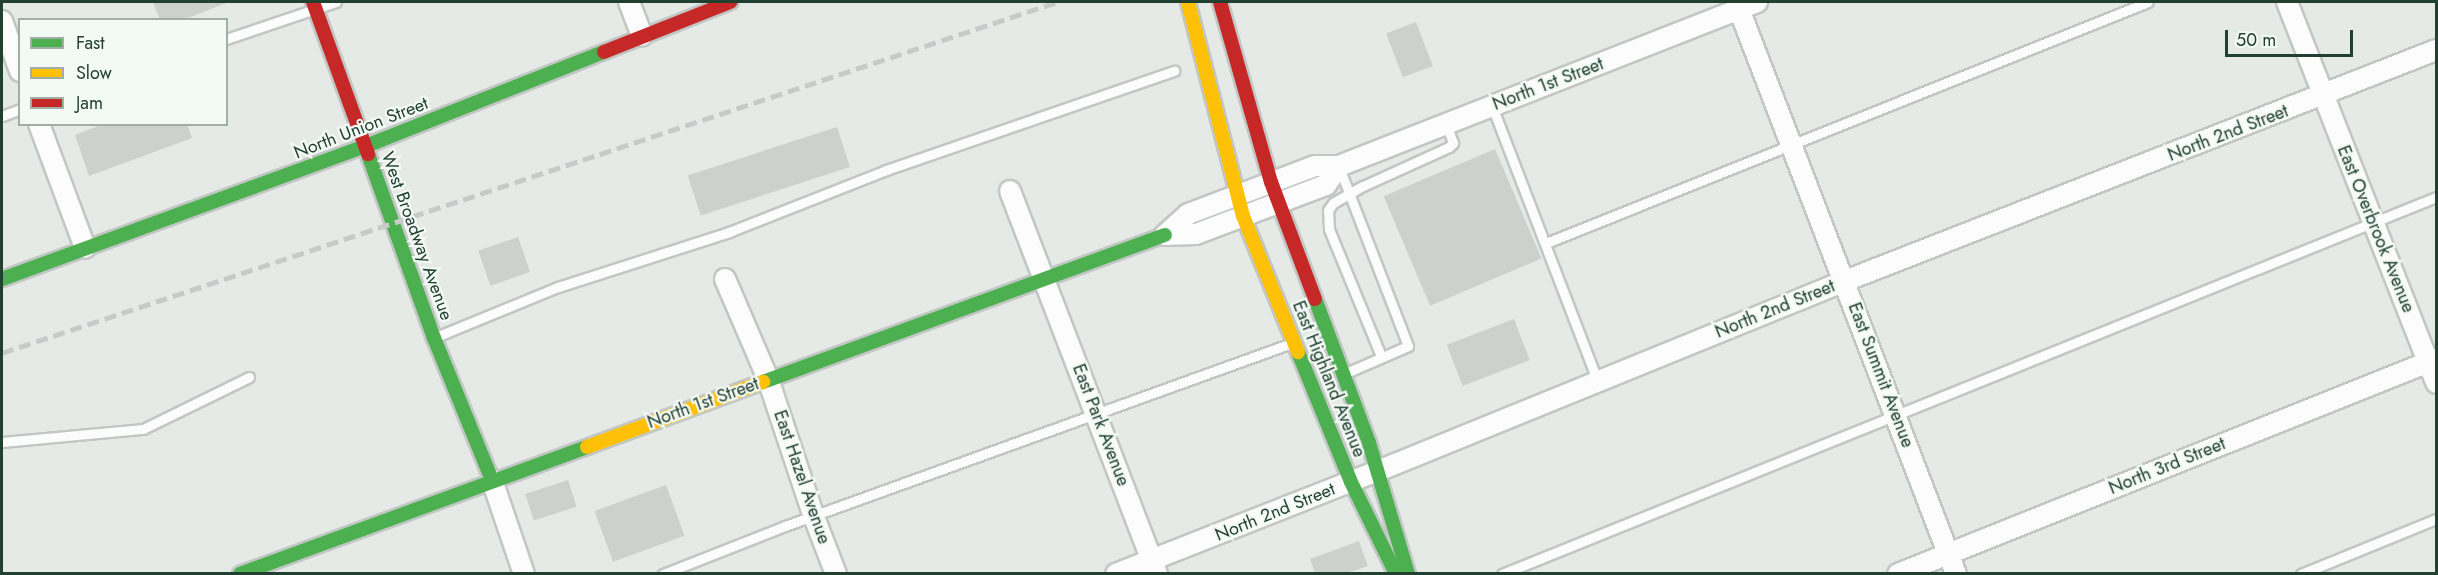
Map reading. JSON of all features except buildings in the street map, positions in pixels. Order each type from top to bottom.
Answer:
[{"type":"main road","name":"North Union Street","points":[[2,279],[366,146],[730,2]]},
{"type":"main road","name":"East Highland Avenue","points":[[1188,2],[1243,216],[1351,482],[1383,551],[1396,573]]},
{"type":"main road","name":"East Highland Avenue","points":[[1220,2],[1271,182],[1378,471],[1408,573]]},
{"type":"main road","name":"West Broadway Avenue","points":[[315,5],[434,338],[492,480]]},
{"type":"main road","name":"North 1st Street","points":[[240,573],[1165,234]]},
{"type":"street","points":[[629,2],[642,36]]},
{"type":"street","name":"East Overbrook Avenue","points":[[2287,2],[2373,221],[2432,361],[2436,383]]},
{"type":"street","name":"North 1st Street","points":[[1165,234],[1188,214],[1315,166],[1339,166],[1739,6]]},
{"type":"street","name":"East Summit Avenue","points":[[1739,6],[1956,573]]},
{"type":"street","points":[[2,21],[18,65]]},
{"type":"street","name":"North 2nd Street","points":[[1116,573],[1154,567],[1351,482],[1845,281],[2436,50]]},
{"type":"street","points":[[40,126],[85,248]]},
{"type":"street","name":"North 1st Street","points":[[1165,234],[1196,234],[1326,184],[1339,166]]},
{"type":"street","name":"East Park Avenue","points":[[1010,191],[1045,277],[1154,567]]},
{"type":"street","name":"East Hazel Avenue","points":[[725,279],[768,379],[814,516],[836,573]]},
{"type":"street","name":"North 3rd Street","points":[[1898,573],[2432,361]]},
{"type":"street","points":[[492,480],[524,573]]},
{"type":"lane","points":[[228,38],[315,5],[336,2]]},
{"type":"lane","points":[[1546,243],[2148,2]]},
{"type":"lane","points":[[434,338],[558,287],[729,232],[886,170],[1174,71]]},
{"type":"lane","points":[[1492,106],[1598,382]]},
{"type":"lane","points":[[2,116],[18,110]]},
{"type":"lane","points":[[1381,357],[1327,220],[1333,203],[1449,147],[1453,143],[1446,124]]},
{"type":"lane","points":[[1339,166],[1408,346],[1344,374]]},
{"type":"lane","points":[[1502,573],[2221,285],[2436,196]]},
{"type":"lane","points":[[663,573],[1294,342]]},
{"type":"lane","points":[[2,442],[143,429],[249,377]]},
{"type":"lane","points":[[2301,573],[2436,519]]},
{"type":"railway","points":[[2,353],[1057,2]]},
{"type":"traffic: fast","points":[[2,279],[366,146],[604,52]]},
{"type":"traffic: fast","points":[[368,154],[434,338],[492,480]]},
{"type":"traffic: fast","points":[[763,382],[1165,235]]},
{"type":"traffic: fast","points":[[1315,299],[1369,443],[1408,574]]},
{"type":"traffic: fast","points":[[1298,352],[1351,482],[1396,574]]},
{"type":"traffic: fast","points":[[240,574],[587,447]]},
{"type":"traffic: slow","points":[[1188,2],[1243,216],[1298,352]]},
{"type":"traffic: slow","points":[[587,447],[763,382]]},
{"type":"traffic: jam","points":[[313,2],[368,154]]},
{"type":"traffic: jam","points":[[604,52],[730,2]]},
{"type":"traffic: jam","points":[[1220,2],[1271,182],[1315,299]]}]
